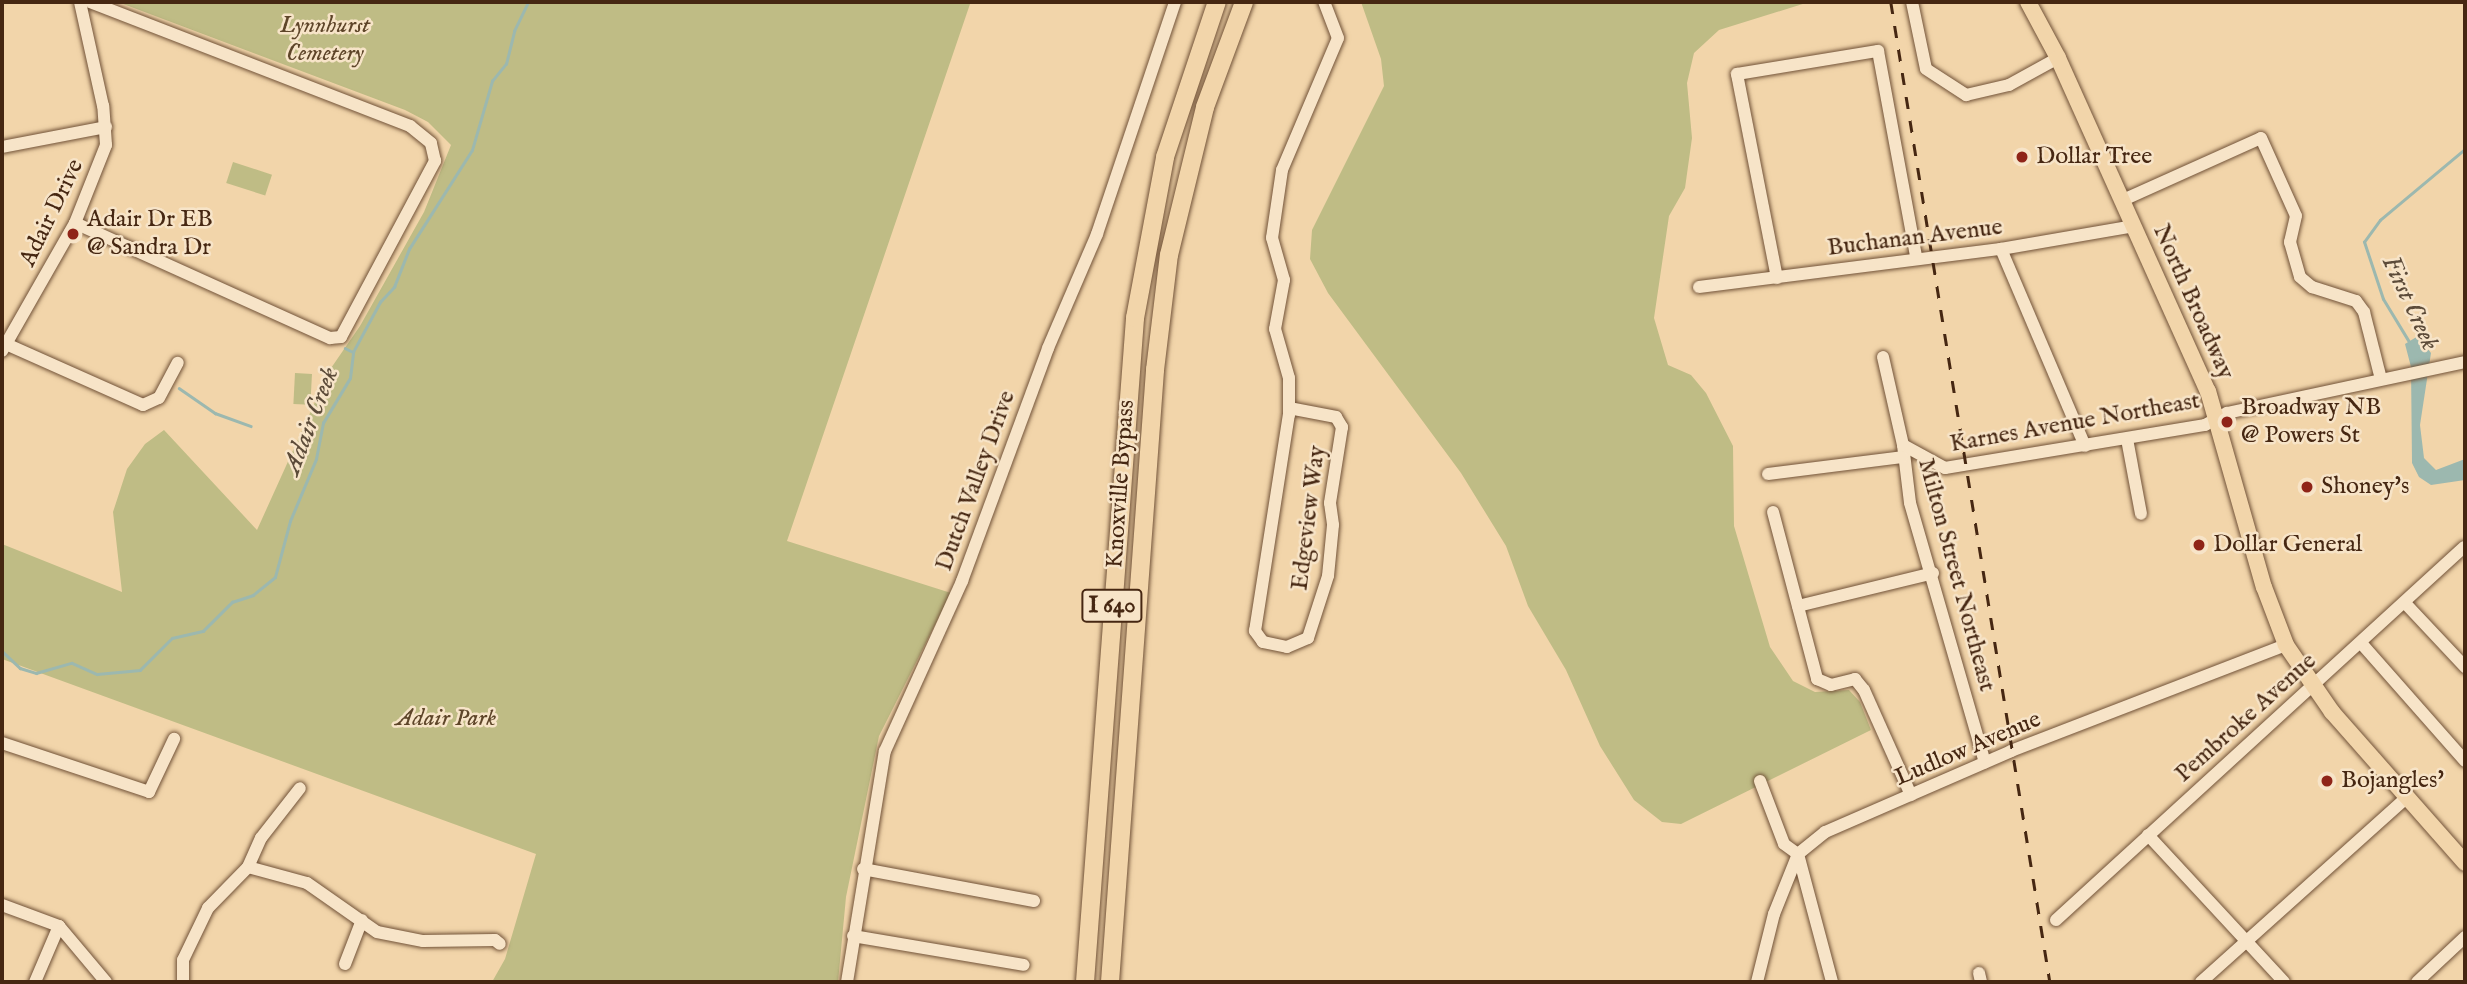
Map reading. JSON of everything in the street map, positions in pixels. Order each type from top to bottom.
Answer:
[{"type":"highway","points":[[1139,291],[1135,246],[1147,188],[1181,70],[1207,2]]},
{"type":"highway","name":"Knoxville Bypass","points":[[1085,982],[1139,291],[1168,144],[1217,2]]},
{"type":"highway","name":"Knoxville Bypass","points":[[1110,982],[1154,370],[1167,266],[1198,132],[1244,2]]},
{"type":"main road","name":"North Broadway","points":[[2028,2],[2059,58],[2218,419],[2264,587],[2286,645],[2313,687],[2465,863]]},
{"type":"street","name":"Adair Drive","points":[[4,348],[75,223],[102,161],[106,127],[80,2]]},
{"type":"street","points":[[75,223],[330,338],[341,337],[435,161],[432,143],[410,126],[90,2]]},
{"type":"street","name":"Dutch Valley Drive","points":[[847,982],[863,869],[885,751],[962,581],[1048,348],[1097,234],[1175,2]]},
{"type":"street","name":"Edgeview Way","points":[[1289,408],[1336,417],[1342,427],[1330,503],[1333,526],[1328,576],[1308,638],[1287,647],[1262,642],[1255,631],[1289,408],[1289,378],[1275,329],[1284,280],[1272,238],[1282,170],[1338,38],[1324,2]]},
{"type":"street","points":[[1912,2],[1926,69],[1966,95],[2009,85],[2059,58]]},
{"type":"street","points":[[1777,278],[1737,74],[1878,51],[1916,256]]},
{"type":"street","points":[[2,147],[106,127]]},
{"type":"street","points":[[2123,200],[2261,138],[2296,216],[2290,237],[2300,277],[2312,287],[2356,300],[2364,313],[2381,379]]},
{"type":"street","name":"Buchanan Avenue","points":[[1699,287],[1777,278],[1916,256],[2001,249],[2134,226]]},
{"type":"street","points":[[2001,249],[2085,446]]},
{"type":"street","points":[[4,348],[143,405],[159,398],[178,363]]},
{"type":"street","name":"Milton Street Northeast","points":[[1883,357],[1903,451],[1910,503],[1933,573],[1985,762]]},
{"type":"street","name":"Karnes Avenue Northeast","points":[[1903,451],[1945,468],[2085,446],[2218,419],[2409,372],[2465,362]]},
{"type":"street","points":[[2127,439],[2141,514]]},
{"type":"street","points":[[1768,474],[1903,451]]},
{"type":"street","points":[[1773,512],[1817,679],[1831,685],[1855,679],[1864,690],[1911,795]]},
{"type":"street","name":"Pembroke Avenue","points":[[2056,920],[2464,547]]},
{"type":"street","points":[[1798,606],[1933,573]]},
{"type":"street","points":[[2405,603],[2465,667]]},
{"type":"street","points":[[2361,643],[2465,761]]},
{"type":"street","name":"Ludlow Avenue","points":[[1797,854],[1825,832],[1985,762],[2286,645]]},
{"type":"street","points":[[2,743],[149,792],[174,739]]},
{"type":"street","points":[[1760,781],[1784,844],[1797,854],[1832,982]]},
{"type":"street","points":[[183,982],[183,960],[208,908],[248,867],[261,838],[300,788]]},
{"type":"street","points":[[2201,982],[2407,797]]},
{"type":"street","points":[[2148,835],[2284,982]]},
{"type":"street","points":[[1757,982],[1774,914],[1797,854]]},
{"type":"street","points":[[248,867],[307,883],[377,932],[423,941],[495,940],[500,944]]},
{"type":"street","points":[[863,869],[1034,901]]},
{"type":"street","points":[[2,905],[59,926],[106,982]]},
{"type":"street","points":[[345,964],[362,920]]},
{"type":"street","points":[[35,982],[59,926]]},
{"type":"street","points":[[853,936],[1024,965]]},
{"type":"street","points":[[2417,982],[2465,937]]},
{"type":"green space","points":[[118,2],[970,4],[787,541],[951,593],[879,736],[846,897],[838,982],[492,982],[505,959],[536,854],[2,659],[2,544],[122,592],[113,512],[127,469],[145,444],[164,430],[257,530],[329,371],[360,326],[424,212],[451,145],[428,122],[405,110]]},
{"type":"green space","points":[[1361,2],[1809,2],[1719,30],[1694,53],[1687,83],[1692,138],[1685,188],[1669,216],[1654,318],[1668,365],[1691,375],[1706,393],[1733,446],[1734,526],[1770,647],[1793,681],[1815,692],[1849,690],[1860,702],[1871,730],[1681,824],[1662,822],[1634,800],[1600,746],[1566,670],[1528,606],[1506,546],[1461,473],[1328,293],[1310,259],[1312,230],[1384,86],[1381,59]]},
{"type":"green space","points":[[233,162],[272,175],[265,196],[226,183]]},
{"type":"green space","points":[[295,373],[312,374],[310,405],[293,404]]},
{"type":"water","name":"First Creek","points":[[2418,336],[2431,353],[2420,425],[2424,458],[2436,470],[2465,459],[2465,480],[2431,485],[2419,477],[2412,463],[2411,367],[2405,344]]},
{"type":"waterway","name":"Adair Creek","points":[[2,651],[20,668],[36,673],[72,663],[97,674],[140,670],[172,638],[203,631],[232,602],[253,595],[275,577],[290,521],[316,459],[323,423],[350,378],[353,352],[380,302],[394,287],[409,249],[472,150],[492,81],[506,64],[514,31],[528,2]]},
{"type":"waterway","name":"First Creek","points":[[2409,342],[2383,299],[2364,242],[2380,220],[2465,149]]},
{"type":"waterway","points":[[345,348],[353,352]]},
{"type":"waterway","points":[[179,388],[215,413],[251,426]]},
{"type":"railway","points":[[1891,2],[2050,982]]},
{"type":"place","name":"Dollar Tree","points":[[2022,157]]},
{"type":"place","name":"Adair Dr EB @ Sandra Dr","points":[[73,234]]},
{"type":"place","name":"Broadway NB @ Powers St","points":[[2227,422]]},
{"type":"place","name":"Shoney's","points":[[2307,487]]},
{"type":"place","name":"Dollar General","points":[[2199,545]]},
{"type":"place","name":"Bojangles'","points":[[2327,781]]},
{"type":"park label","name":"Lynnhurst Cemetery","points":[[325,40]]},
{"type":"park label","name":"Adair Park","points":[[446,719]]}]
